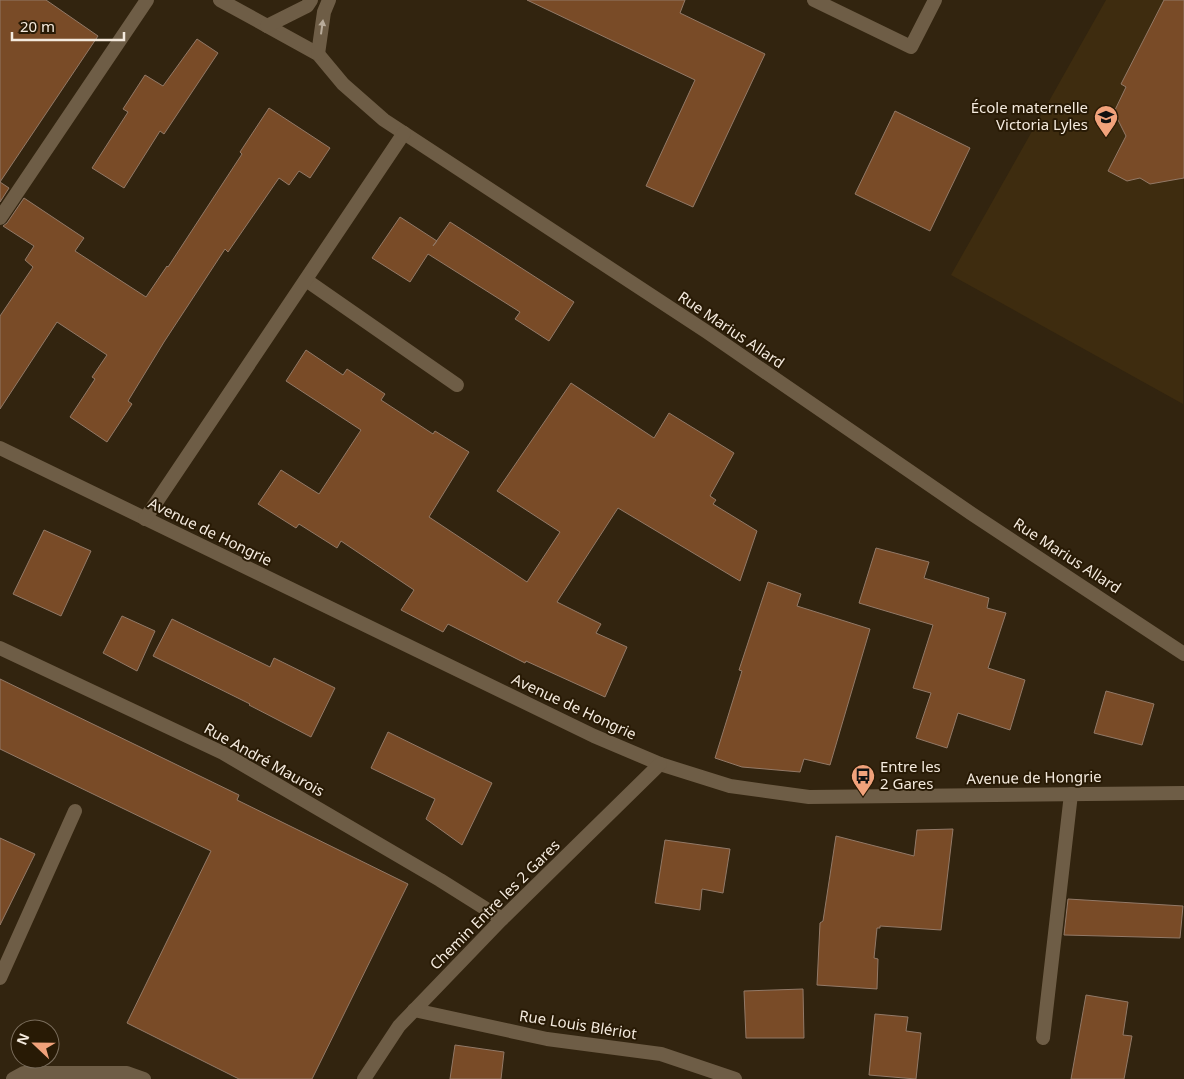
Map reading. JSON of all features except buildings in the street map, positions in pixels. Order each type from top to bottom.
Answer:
[{"type":"street","points":[[0,218],[147,0]]},
{"type":"street","name":"Rue Marius Allard","points":[[220,0],[318,54],[343,84],[384,120],[404,134],[707,332],[972,514],[1184,654]]},
{"type":"street","points":[[267,26],[307,6],[311,0]]},
{"type":"street","points":[[318,54],[324,12],[329,0]]},
{"type":"street","points":[[814,0],[911,47],[936,0]]},
{"type":"street","points":[[145,519],[404,134]]},
{"type":"street","points":[[306,280],[457,385]]},
{"type":"street","name":"Avenue de Hongrie","points":[[0,448],[594,736],[660,764],[730,786],[809,797],[1184,793]]},
{"type":"street","name":"Rue André Maurois","points":[[0,648],[223,753],[440,880],[502,919]]},
{"type":"street","name":"Chemin Entre les 2 Gares","points":[[364,1079],[399,1026],[414,1010],[502,919],[660,764]]},
{"type":"street","points":[[1043,1038],[1070,794]]},
{"type":"street","points":[[0,978],[75,810]]},
{"type":"street","name":"Rue Louis Blériot","points":[[414,1010],[547,1039],[661,1054],[735,1079]]},
{"type":"street","points":[[13,1079],[24,1073],[127,1073],[144,1079]]},
{"type":"shaded area","name":"École maternelle Victoria Lyles","points":[[1106,0],[1184,0],[1183,404],[951,275]]},
{"type":"place","name":"École maternelle Victoria Lyles","points":[[1106,138]]},
{"type":"place","name":"Entre les 2 Gares","points":[[863,797]]}]
